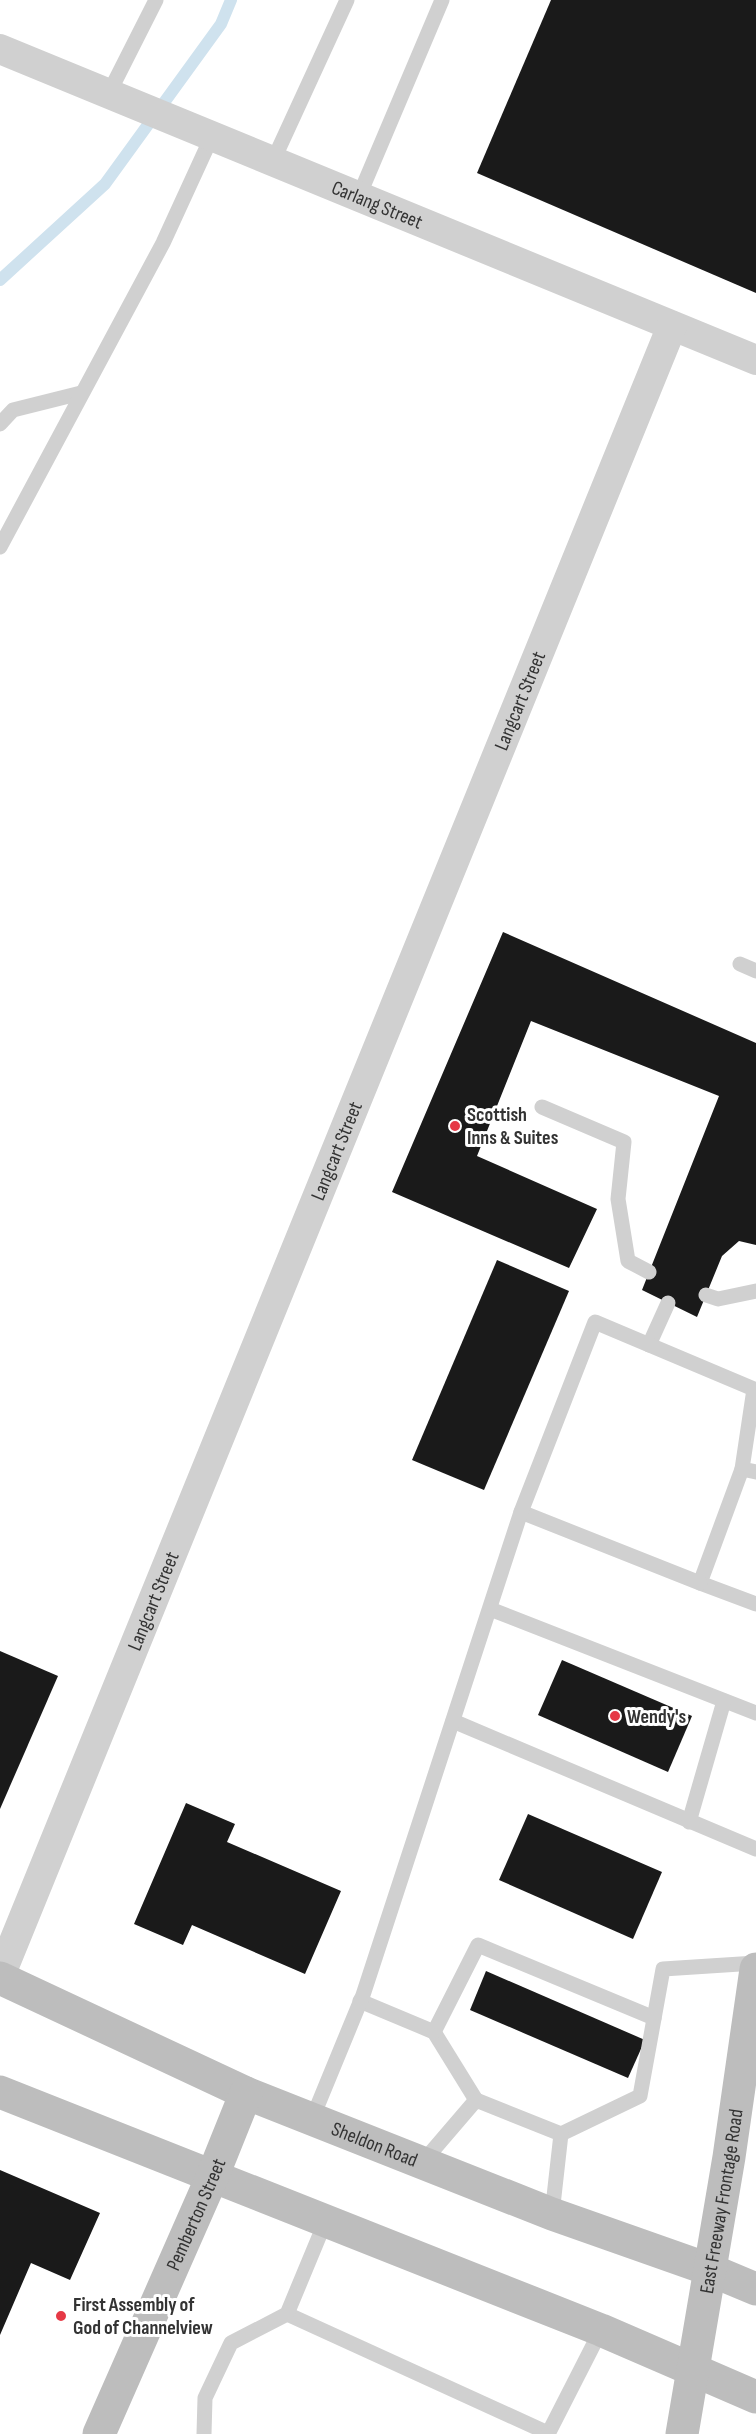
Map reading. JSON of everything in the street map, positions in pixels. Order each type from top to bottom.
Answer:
[{"type":"main road","name":"East Freeway Frontage Road","points":[[682,2434],[708,2269],[729,2157],[756,1969]]},
{"type":"main road","name":"Sheldon Road","points":[[0,1977],[246,2093],[552,2214],[708,2269],[756,2289]]},
{"type":"main road","points":[[0,2092],[601,2330],[756,2397]]},
{"type":"main road","name":"Pemberton Street","points":[[99,2434],[213,2175],[246,2093]]},
{"type":"street","name":"Carlang Street","points":[[0,49],[213,134],[756,360]]},
{"type":"street","name":"Langcart Street","points":[[0,1977],[672,326]]},
{"type":"lane","points":[[109,93],[156,0]]},
{"type":"lane","points":[[273,160],[347,0]]},
{"type":"lane","points":[[359,196],[442,0]]},
{"type":"lane","points":[[0,547],[163,243],[213,134]]},
{"type":"lane","points":[[0,424],[13,410],[81,393]]},
{"type":"lane","points":[[740,964],[756,971]]},
{"type":"lane","points":[[542,1107],[624,1142],[618,1199],[628,1261],[649,1272]]},
{"type":"lane","points":[[706,1295],[718,1299],[756,1291]]},
{"type":"lane","points":[[649,1345],[668,1303]]},
{"type":"lane","points":[[312,2119],[360,2001],[521,1512],[595,1322],[754,1389],[749,1471],[700,1583]]},
{"type":"lane","points":[[521,1512],[756,1604]]},
{"type":"lane","points":[[490,1609],[756,1713]]},
{"type":"lane","points":[[695,1824],[724,1701]]},
{"type":"lane","points":[[453,1721],[756,1850]]},
{"type":"lane","points":[[434,2032],[478,1945],[654,2018]]},
{"type":"lane","points":[[360,2001],[434,2032],[476,2100],[561,2134],[640,2096],[663,1969],[756,1963]]},
{"type":"lane","points":[[422,2163],[476,2100]]},
{"type":"lane","points":[[552,2214],[561,2134]]},
{"type":"lane","points":[[204,2434],[205,2398],[231,2343],[287,2314],[326,2220]]},
{"type":"lane","points":[[287,2314],[548,2434],[601,2330]]},
{"type":"building","points":[[551,0],[756,0],[756,293],[477,173]]},
{"type":"building","name":"Scottish Inns & Suites","points":[[503,932],[756,1043],[756,1245],[739,1241],[722,1256],[697,1317],[642,1290],[719,1096],[531,1021],[477,1156],[597,1209],[569,1268],[392,1192]]},
{"type":"building","points":[[497,1260],[569,1291],[484,1490],[412,1460]]},
{"type":"building","points":[[0,1651],[58,1676],[0,1809]]},
{"type":"building","name":"Wendy's","points":[[562,1660],[692,1716],[668,1772],[538,1715]]},
{"type":"building","points":[[186,1803],[235,1824],[227,1842],[341,1891],[305,1974],[192,1925],[183,1945],[134,1924]]},
{"type":"building","points":[[528,1814],[662,1872],[633,1939],[499,1880]]},
{"type":"building","points":[[486,1971],[645,2040],[628,2078],[470,2010]]},
{"type":"building","points":[[0,2170],[100,2213],[70,2280],[31,2263],[0,2335]]},
{"type":"waterway","points":[[0,280],[105,184],[221,24],[231,0]]},
{"type":"place","name":"Scottish Inns & Suites","points":[[455,1126]]},
{"type":"place","name":"Wendy's","points":[[615,1716]]},
{"type":"place","name":"First Assembly of God of Channelview","points":[[61,2316]]}]
